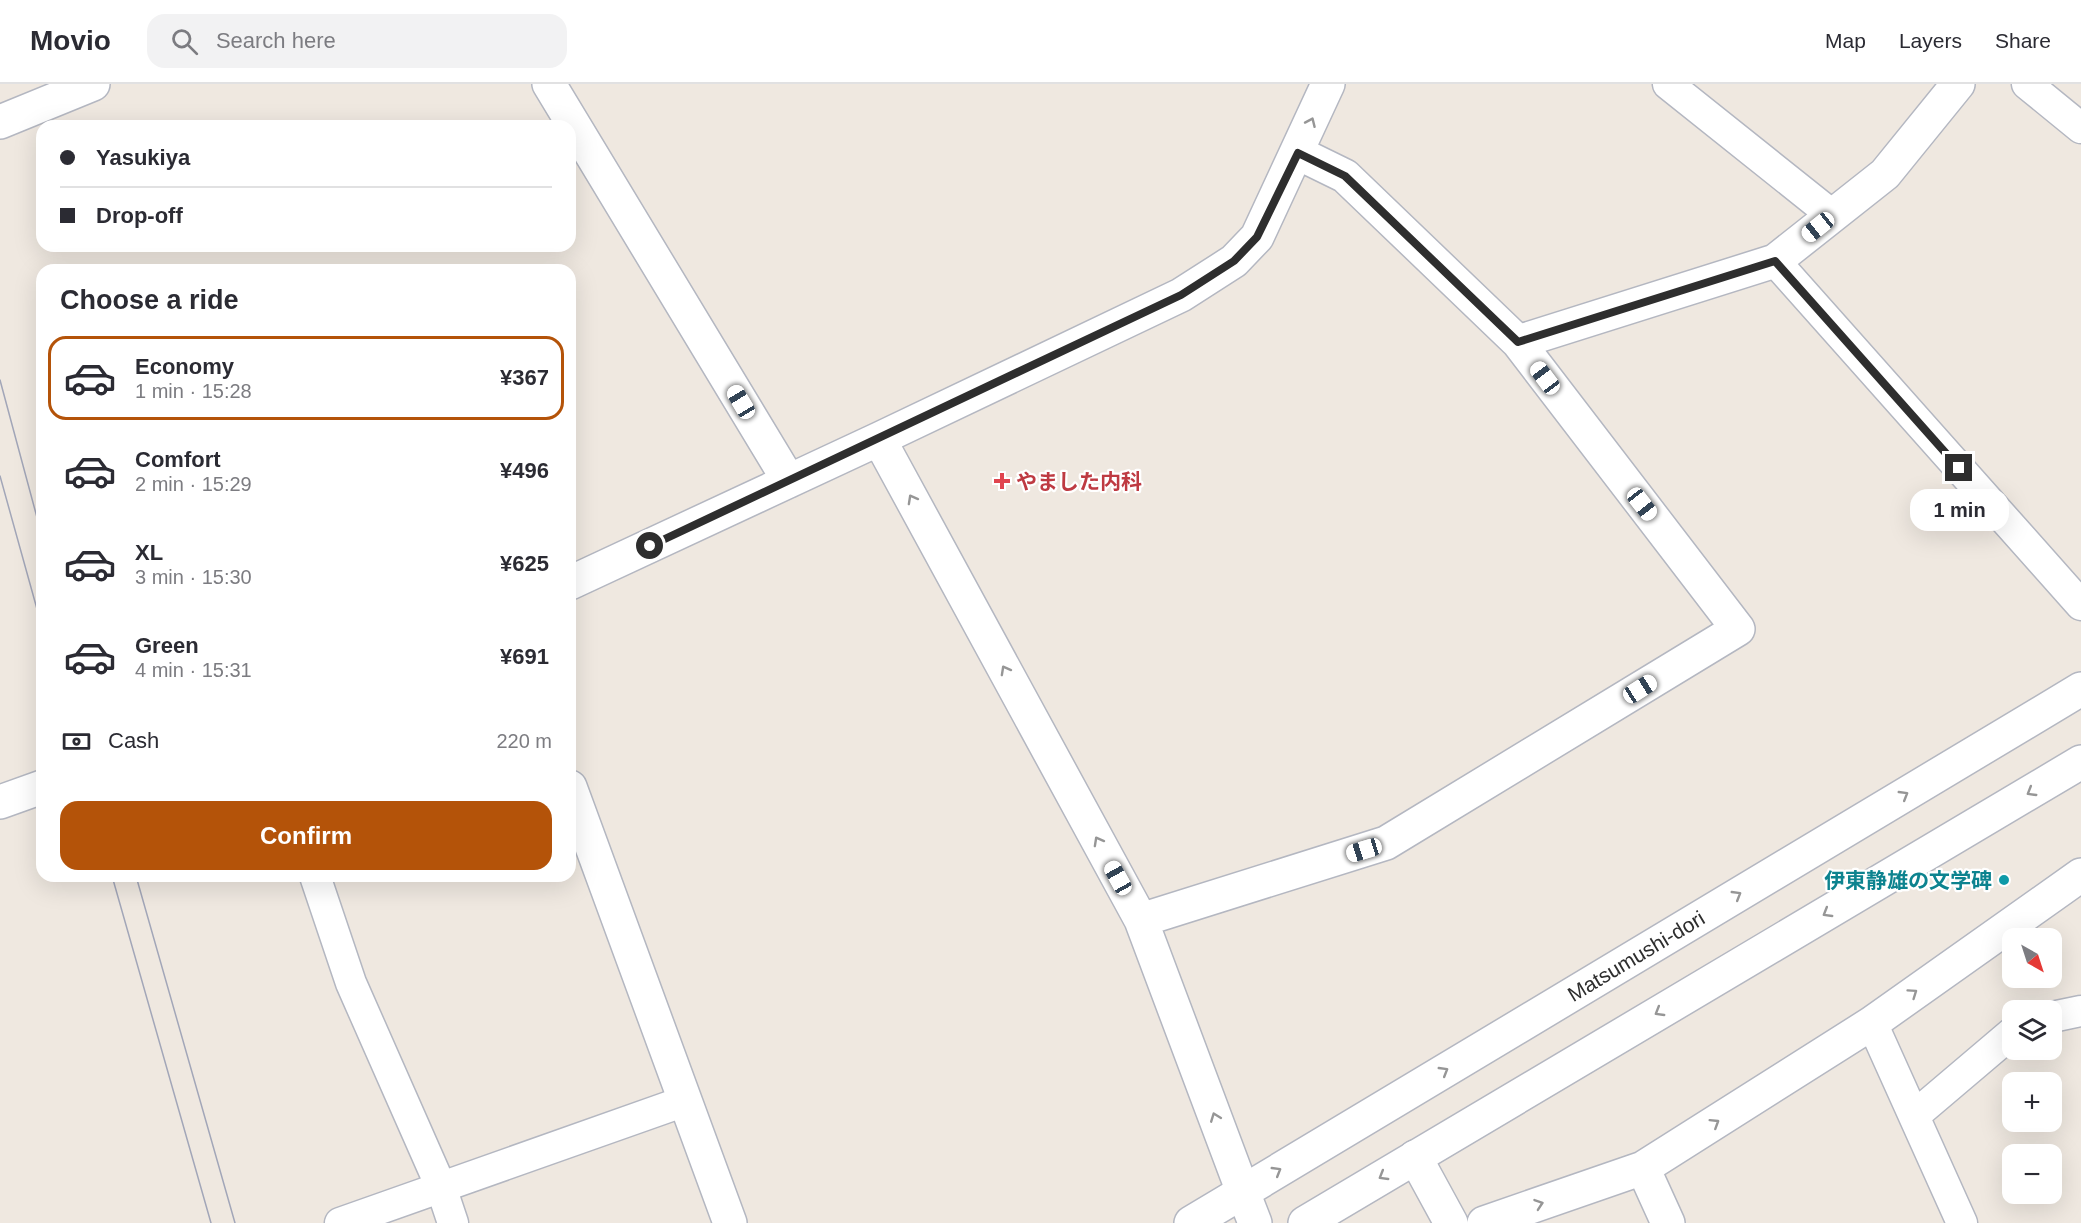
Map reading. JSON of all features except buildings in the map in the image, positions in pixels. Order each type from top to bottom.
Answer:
[{"type":"street","points":[[0,122],[93,84]]},
{"type":"street","points":[[549,84],[571,120]]},
{"type":"street","points":[[576,580],[789,482],[1181,295],[1234,261],[1257,237],[1298,153],[1328,84]]},
{"type":"street","points":[[1518,342],[1775,261],[1885,174],[1958,84]]},
{"type":"street","points":[[576,129],[789,482]]},
{"type":"street","points":[[1141,920],[1386,843],[1738,629],[1518,342],[1345,176],[1298,153]]},
{"type":"street","points":[[879,439],[1141,920],[1255,1223]]},
{"type":"street","name":"Matsumushi-dori","points":[[1191,1223],[2081,689]]},
{"type":"street","points":[[1305,1223],[2081,762]]},
{"type":"street","points":[[2,794],[36,788]]},
{"type":"street","points":[[576,803],[730,1223]]},
{"type":"street","points":[[1484,1223],[1643,1168],[1872,1023],[2081,875]]},
{"type":"street","points":[[1415,1157],[1451,1223]]},
{"type":"street","points":[[1643,1168],[1668,1223]]},
{"type":"lane","points":[[1668,84],[1832,215]]},
{"type":"lane","points":[[2027,84],[2081,128]]},
{"type":"lane","points":[[1775,261],[2081,605]]},
{"type":"lane","points":[[317,882],[351,983],[441,1187],[453,1223]]},
{"type":"lane","points":[[2062,1015],[2081,1011]]},
{"type":"lane","points":[[1872,1023],[1962,1223]]},
{"type":"lane","points":[[1914,1116],[2002,1041]]},
{"type":"lane","points":[[340,1223],[685,1101]]},
{"type":"tram line","points":[[0,380],[36,514]]},
{"type":"tram line","points":[[0,476],[36,605]]},
{"type":"tram line","points":[[114,882],[211,1223]]},
{"type":"tram line","points":[[138,882],[235,1223]]},
{"type":"place","name":"やました内科","points":[[1002,481]]},
{"type":"place","name":"伊東静雄の文学碑","points":[[2004,880]]},
{"type":"route","points":[[650,546],[1181,295],[1234,261],[1257,237],[1298,153],[1345,176],[1518,342],[1775,261],[1959,468]]}]
